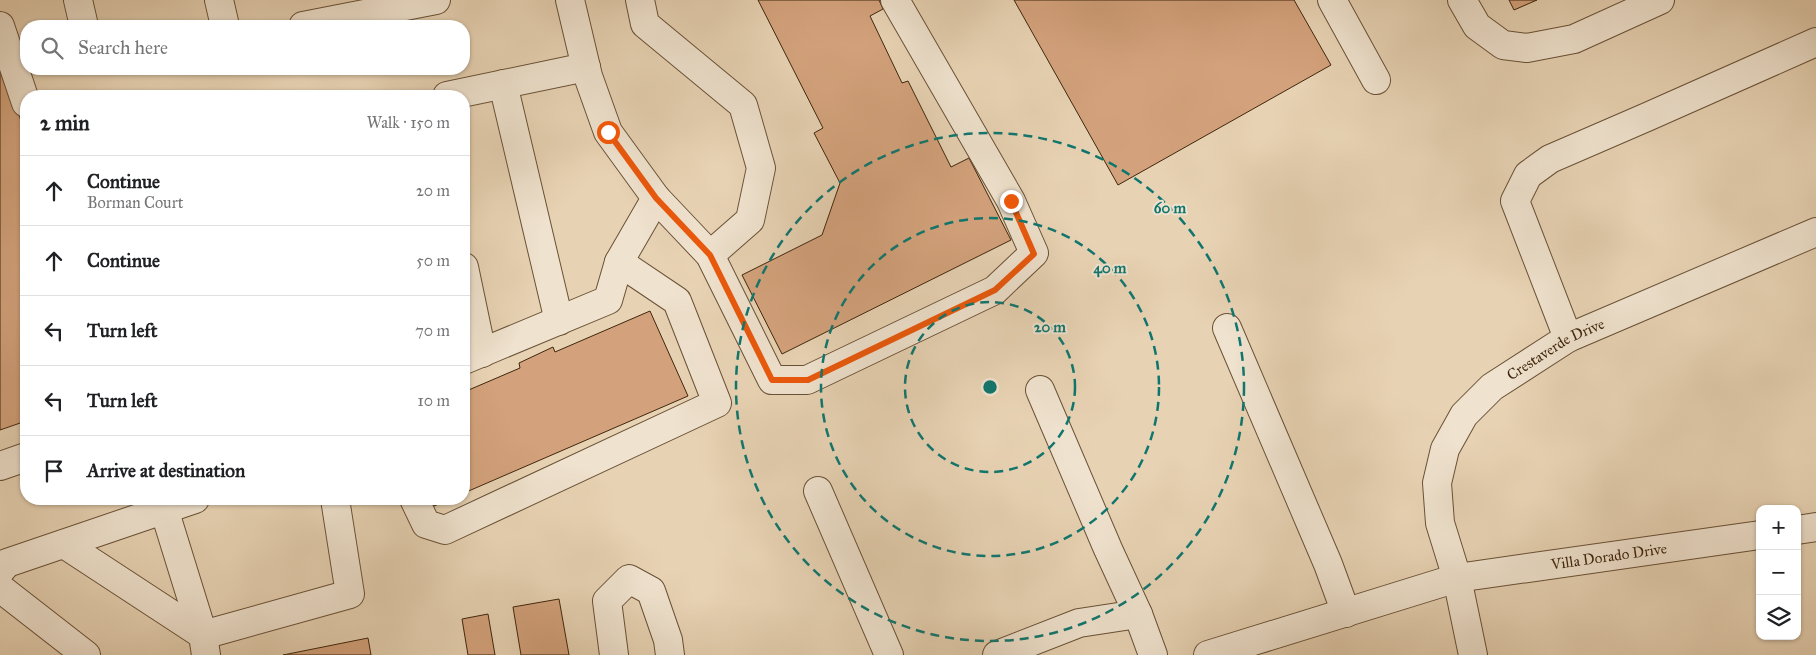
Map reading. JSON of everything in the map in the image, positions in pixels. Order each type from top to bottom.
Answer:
[{"type":"street","points":[[78,0],[83,20]]},
{"type":"street","points":[[219,0],[224,20]]},
{"type":"street","points":[[334,20],[436,0]]},
{"type":"street","points":[[570,0],[586,67],[608,132],[656,198],[710,255],[772,380],[808,380],[995,290],[1034,254],[1011,201],[895,0]]},
{"type":"street","points":[[640,0],[645,24],[743,105],[761,168],[750,220],[710,255]]},
{"type":"street","points":[[1332,0],[1376,80]]},
{"type":"street","points":[[1462,0],[1477,26],[1503,45],[1527,48],[1574,38],[1660,0]]},
{"type":"street","points":[[0,26],[22,90]]},
{"type":"street","points":[[1568,338],[1515,201],[1528,175],[1550,159],[1816,42]]},
{"type":"street","points":[[470,91],[586,67]]},
{"type":"street","points":[[503,84],[559,321]]},
{"type":"street","points":[[470,327],[473,357],[608,300],[619,262],[656,198]]},
{"type":"street","name":"Crestaverde Drive","points":[[1457,578],[1440,523],[1438,483],[1445,449],[1464,415],[1492,387],[1568,338],[1816,232]]},
{"type":"street","points":[[417,505],[426,524],[445,530],[717,403],[677,301],[619,262]]},
{"type":"street","points":[[1228,328],[1328,564],[1346,613]]},
{"type":"street","points":[[1040,390],[1138,614],[1153,655]]},
{"type":"street","points":[[0,466],[20,459]]},
{"type":"street","points":[[818,491],[889,655]]},
{"type":"street","points":[[0,571],[7,563],[176,505]]},
{"type":"street","points":[[204,645],[350,594],[336,505]]},
{"type":"street","points":[[164,509],[204,645]]},
{"type":"street","points":[[1801,529],[1816,527]]},
{"type":"street","name":"Villa Dorado Drive","points":[[1208,655],[1457,578],[1756,536]]},
{"type":"street","points":[[64,544],[204,645]]},
{"type":"street","points":[[1457,578],[1473,655]]},
{"type":"street","points":[[614,655],[606,601],[629,579],[650,591],[668,640],[670,655]]},
{"type":"street","points":[[0,588],[86,655]]},
{"type":"street","points":[[997,655],[1079,623],[1138,614]]},
{"type":"building","points":[[758,0],[879,0],[883,9],[870,16],[902,83],[908,81],[951,167],[969,158],[1011,240],[782,354],[742,275],[822,235],[840,183],[814,133],[823,128]]},
{"type":"building","points":[[1014,0],[1294,0],[1331,65],[1118,185]]},
{"type":"building","points":[[1509,0],[1537,0],[1514,10]]},
{"type":"building","points":[[0,60],[20,118],[20,423],[0,430]]},
{"type":"building","points":[[650,311],[688,396],[470,490],[470,389],[520,368],[519,363],[553,347],[555,352]]},
{"type":"building","points":[[559,599],[569,655],[521,655],[513,607]]},
{"type":"building","points":[[488,614],[495,655],[468,655],[462,619]]},
{"type":"building","points":[[368,638],[371,655],[283,655]]},
{"type":"route","points":[[608,132],[656,198],[710,255],[772,380],[808,380],[995,290],[1034,254],[1011,201]]}]
